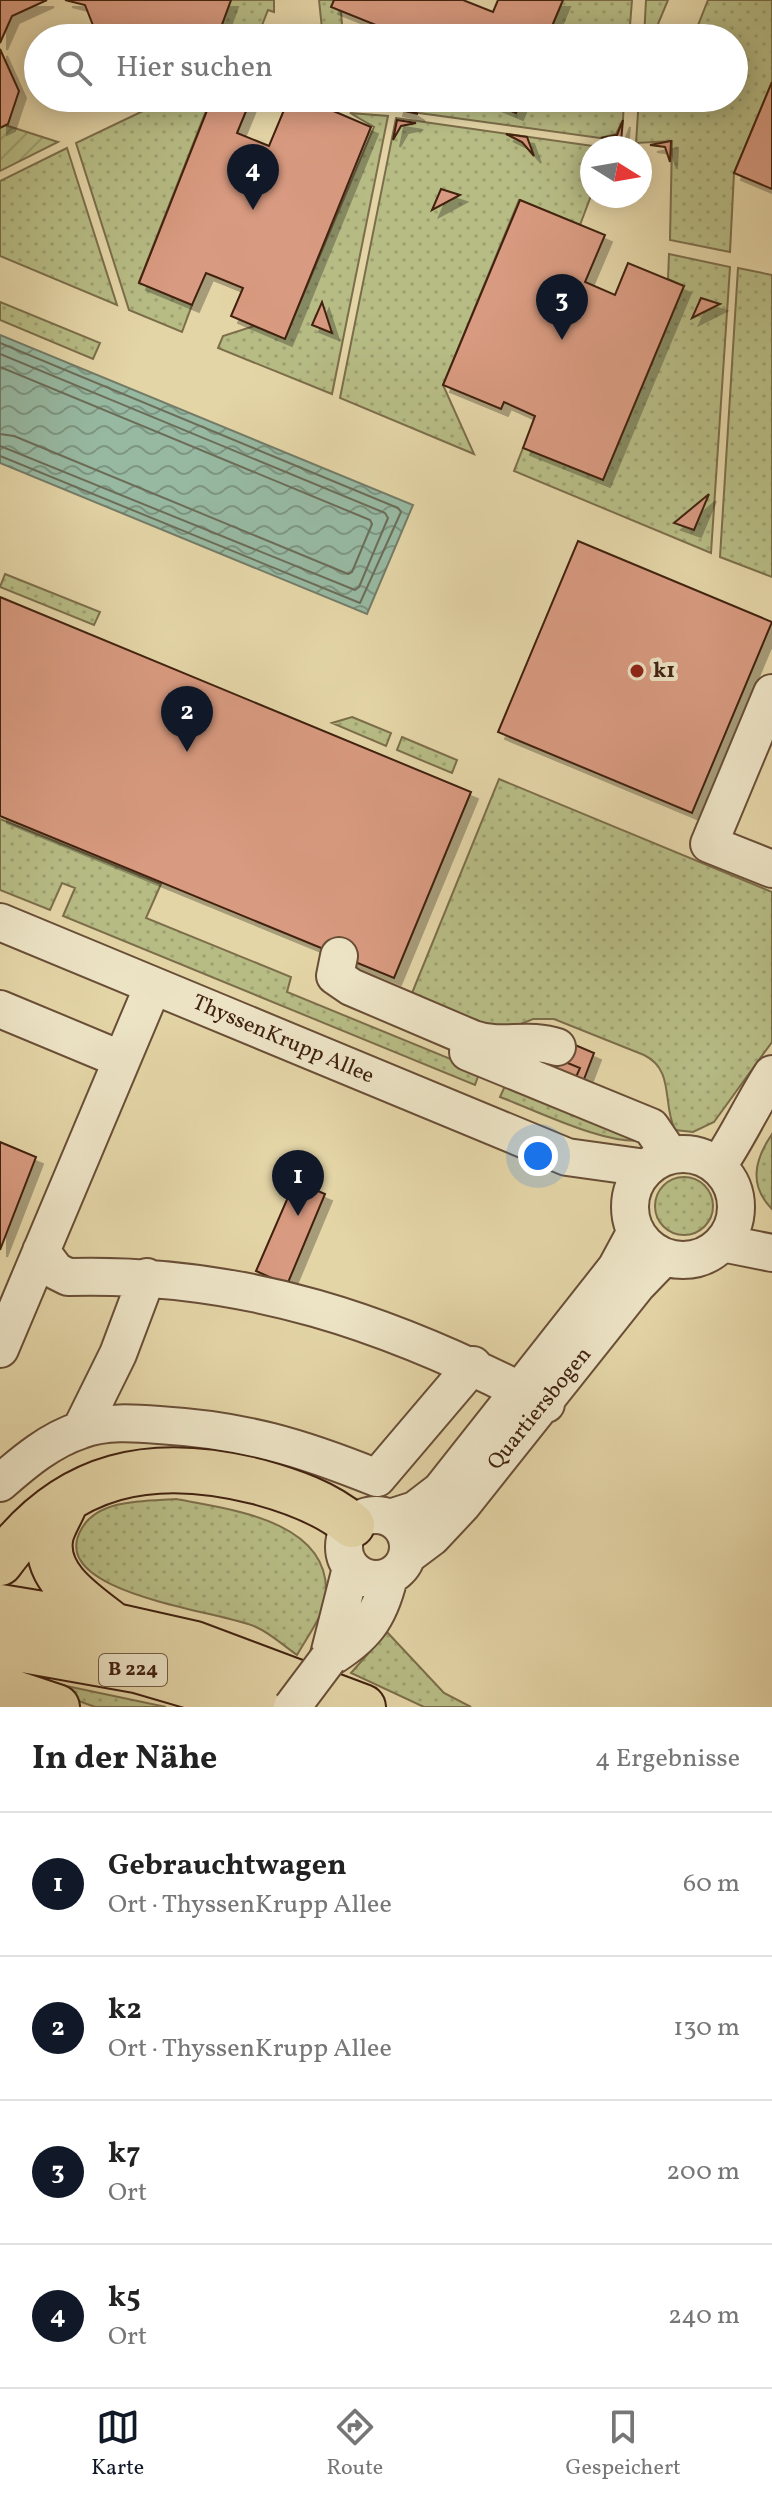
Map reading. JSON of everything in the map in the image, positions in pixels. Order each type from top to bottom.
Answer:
[{"type":"main road","points":[[0,1563],[24,1531],[87,1487],[125,1473],[166,1469],[223,1473],[283,1488],[371,1522]]},
{"type":"main road","points":[[65,1503],[50,1540],[54,1565],[69,1589],[115,1626]]},
{"type":"main road","name":"B 224","points":[[0,1607],[115,1626],[195,1644],[363,1707]]},
{"type":"main road","name":"B 224","points":[[0,1646],[136,1670],[263,1707]]},
{"type":"main road","points":[[0,1688],[57,1707]]},
{"type":"street","points":[[772,693],[709,844],[772,869]]},
{"type":"street","name":"ThyssenKrupp Allee","points":[[0,922],[567,1157],[633,1218]]},
{"type":"street","points":[[339,956],[335,976],[351,987],[459,1033],[488,1043],[528,1040],[557,1047]]},
{"type":"street","points":[[0,1349],[153,986]]},
{"type":"street","points":[[0,1009],[120,1059]]},
{"type":"street","points":[[468,1052],[645,1124],[659,1154]]},
{"type":"street","points":[[718,1166],[747,1123],[749,1109],[772,1074]]},
{"type":"street","points":[[659,1154],[689,1154],[718,1166],[733,1189],[736,1205],[731,1230],[722,1243],[699,1258],[681,1260],[664,1257],[650,1249],[633,1218],[637,1181],[659,1154]]},
{"type":"street","name":"ThyssenKrupp Allee","points":[[567,1157],[659,1154]]},
{"type":"street","points":[[736,1205],[772,1232]]},
{"type":"street","name":"Quartiersbogen","points":[[398,1566],[432,1537],[462,1505],[616,1268],[633,1218]]},
{"type":"street","points":[[722,1243],[772,1253]]},
{"type":"street","points":[[41,1251],[56,1271],[68,1277]]},
{"type":"street","name":"Quartiersbogen","points":[[371,1522],[415,1510],[441,1490],[534,1397],[664,1257]]},
{"type":"street","points":[[23,1296],[34,1288],[68,1277],[147,1277],[245,1289],[374,1325],[473,1365],[534,1397]]},
{"type":"street","points":[[81,1429],[147,1277]]},
{"type":"street","points":[[0,1483],[43,1448],[81,1429],[120,1424],[222,1429],[246,1434],[377,1478],[473,1365]]},
{"type":"street","points":[[98,1393],[98,1408],[120,1424]]},
{"type":"street","points":[[328,1659],[361,1640],[398,1566],[405,1533],[371,1522],[344,1551],[351,1568],[369,1579],[398,1566]]},
{"type":"street","points":[[292,1707],[328,1659],[351,1568]]},
{"type":"shaded area","points":[[231,0],[274,0],[274,12],[268,10],[262,24],[222,24]]},
{"type":"shaded area","points":[[319,0],[334,0],[341,11],[342,24],[322,24]]},
{"type":"shaded area","points":[[563,0],[632,0],[630,24],[553,24]]},
{"type":"shaded area","points":[[646,0],[668,0],[658,24],[645,24]]},
{"type":"shaded area","points":[[708,0],[772,0],[772,82],[734,173],[730,252],[670,240],[672,141],[652,142],[652,136],[636,136],[638,112],[748,112],[748,24],[699,24]]},
{"type":"shaded area","points":[[141,112],[206,112],[139,282],[192,305],[182,332],[129,310],[76,143]]},
{"type":"shaded area","points":[[417,112],[623,112],[616,134],[586,136]]},
{"type":"shaded area","points":[[350,113],[388,116],[332,394],[218,348],[223,336],[254,326],[285,338],[374,127]]},
{"type":"shaded area","points":[[396,118],[580,144],[580,208],[586,208],[580,225],[519,200],[443,385],[474,454],[340,398]]},
{"type":"shaded area","points":[[5,125],[58,142],[0,171],[0,128]]},
{"type":"shaded area","points":[[67,148],[117,305],[0,256],[0,181]]},
{"type":"shaded area","points":[[669,254],[730,267],[711,553],[514,471],[523,448],[684,286],[668,279]]},
{"type":"shaded area","points":[[738,268],[772,275],[772,577],[720,557]]},
{"type":"shaded area","points":[[0,302],[100,343],[93,359],[0,320]]},
{"type":"shaded area","points":[[5,574],[100,612],[94,625],[0,587]]},
{"type":"shaded area","points":[[352,717],[391,733],[386,746],[332,723]]},
{"type":"shaded area","points":[[402,737],[457,760],[452,773],[397,750]]},
{"type":"shaded area","points":[[499,779],[772,892],[772,1042],[714,1122],[693,1132],[675,1130],[664,1078],[654,1061],[644,1055],[554,1019],[533,1019],[501,1032],[410,998]]},
{"type":"shaded area","points":[[0,819],[161,884],[146,918],[291,977],[287,992],[480,1071],[475,1085],[63,916],[75,888],[62,883],[50,910],[0,890]]},
{"type":"shaded area","points":[[509,1077],[645,1140],[630,1141],[593,1133],[500,1097]]},
{"type":"shaded area","points":[[772,1134],[772,1209],[759,1191],[757,1172],[761,1153]]},
{"type":"shaded area","points":[[684,1177],[705,1185],[713,1206],[705,1227],[684,1235],[663,1227],[655,1206],[663,1185]]},
{"type":"shaded area","points":[[176,1499],[272,1522],[294,1534],[311,1549],[323,1568],[325,1601],[297,1655],[256,1627],[142,1596],[111,1584],[88,1569],[77,1551],[82,1528],[90,1519],[124,1503]]},
{"type":"shaded area","points":[[387,1632],[444,1693],[471,1707],[424,1707],[351,1673]]},
{"type":"shaded area","points":[[0,1672],[166,1707],[95,1707]]},
{"type":"water","points":[[0,335],[413,505],[367,614],[0,463]]},
{"type":"building","points":[[0,0],[47,0],[12,16],[0,43]]},
{"type":"building","points":[[65,0],[231,0],[222,24],[92,24],[85,5]]},
{"type":"building","points":[[334,0],[463,0],[493,12],[498,0],[563,0],[553,24],[373,24],[331,7]]},
{"type":"building","points":[[0,49],[19,91],[8,124],[0,128]]},
{"type":"building","points":[[772,82],[772,189],[734,173]]},
{"type":"building","points":[[206,112],[246,112],[237,133],[269,146],[283,112],[336,112],[371,127],[285,339],[231,316],[243,288],[206,273],[192,305],[139,283]]},
{"type":"building","points":[[397,120],[416,123],[401,126],[393,140]]},
{"type":"building","points":[[623,120],[621,136],[612,136],[617,135]]},
{"type":"building","points":[[506,134],[527,137],[534,156],[522,142]]},
{"type":"building","points":[[671,141],[670,162],[665,147],[652,145]]},
{"type":"building","points":[[441,189],[460,195],[432,210]]},
{"type":"building","points":[[520,200],[605,235],[585,282],[615,295],[628,263],[684,286],[603,480],[523,448],[535,416],[504,402],[501,409],[443,385]]},
{"type":"building","points":[[701,298],[720,304],[692,318]]},
{"type":"building","points":[[322,302],[332,333],[312,325]]},
{"type":"building","points":[[709,494],[694,530],[674,523]]},
{"type":"building","name":"k1","points":[[578,541],[772,622],[692,813],[498,732]]},
{"type":"building","points":[[0,597],[471,792],[394,978],[0,816]]},
{"type":"building","points":[[561,1039],[594,1053],[581,1087],[573,1084],[580,1068],[553,1057]]},
{"type":"building","points":[[553,1057],[580,1068],[573,1084],[546,1074]]},
{"type":"building","points":[[0,1142],[36,1157],[0,1250]]},
{"type":"building","points":[[295,1181],[325,1194],[287,1285],[256,1271]]},
{"type":"place","name":"k5","points":[[253,210]]},
{"type":"place","name":"k7","points":[[562,340]]},
{"type":"place","name":"k1","points":[[637,671]]},
{"type":"place","name":"k2","points":[[187,752]]},
{"type":"place","name":"Gebrauchtwagen","points":[[298,1216]]}]
